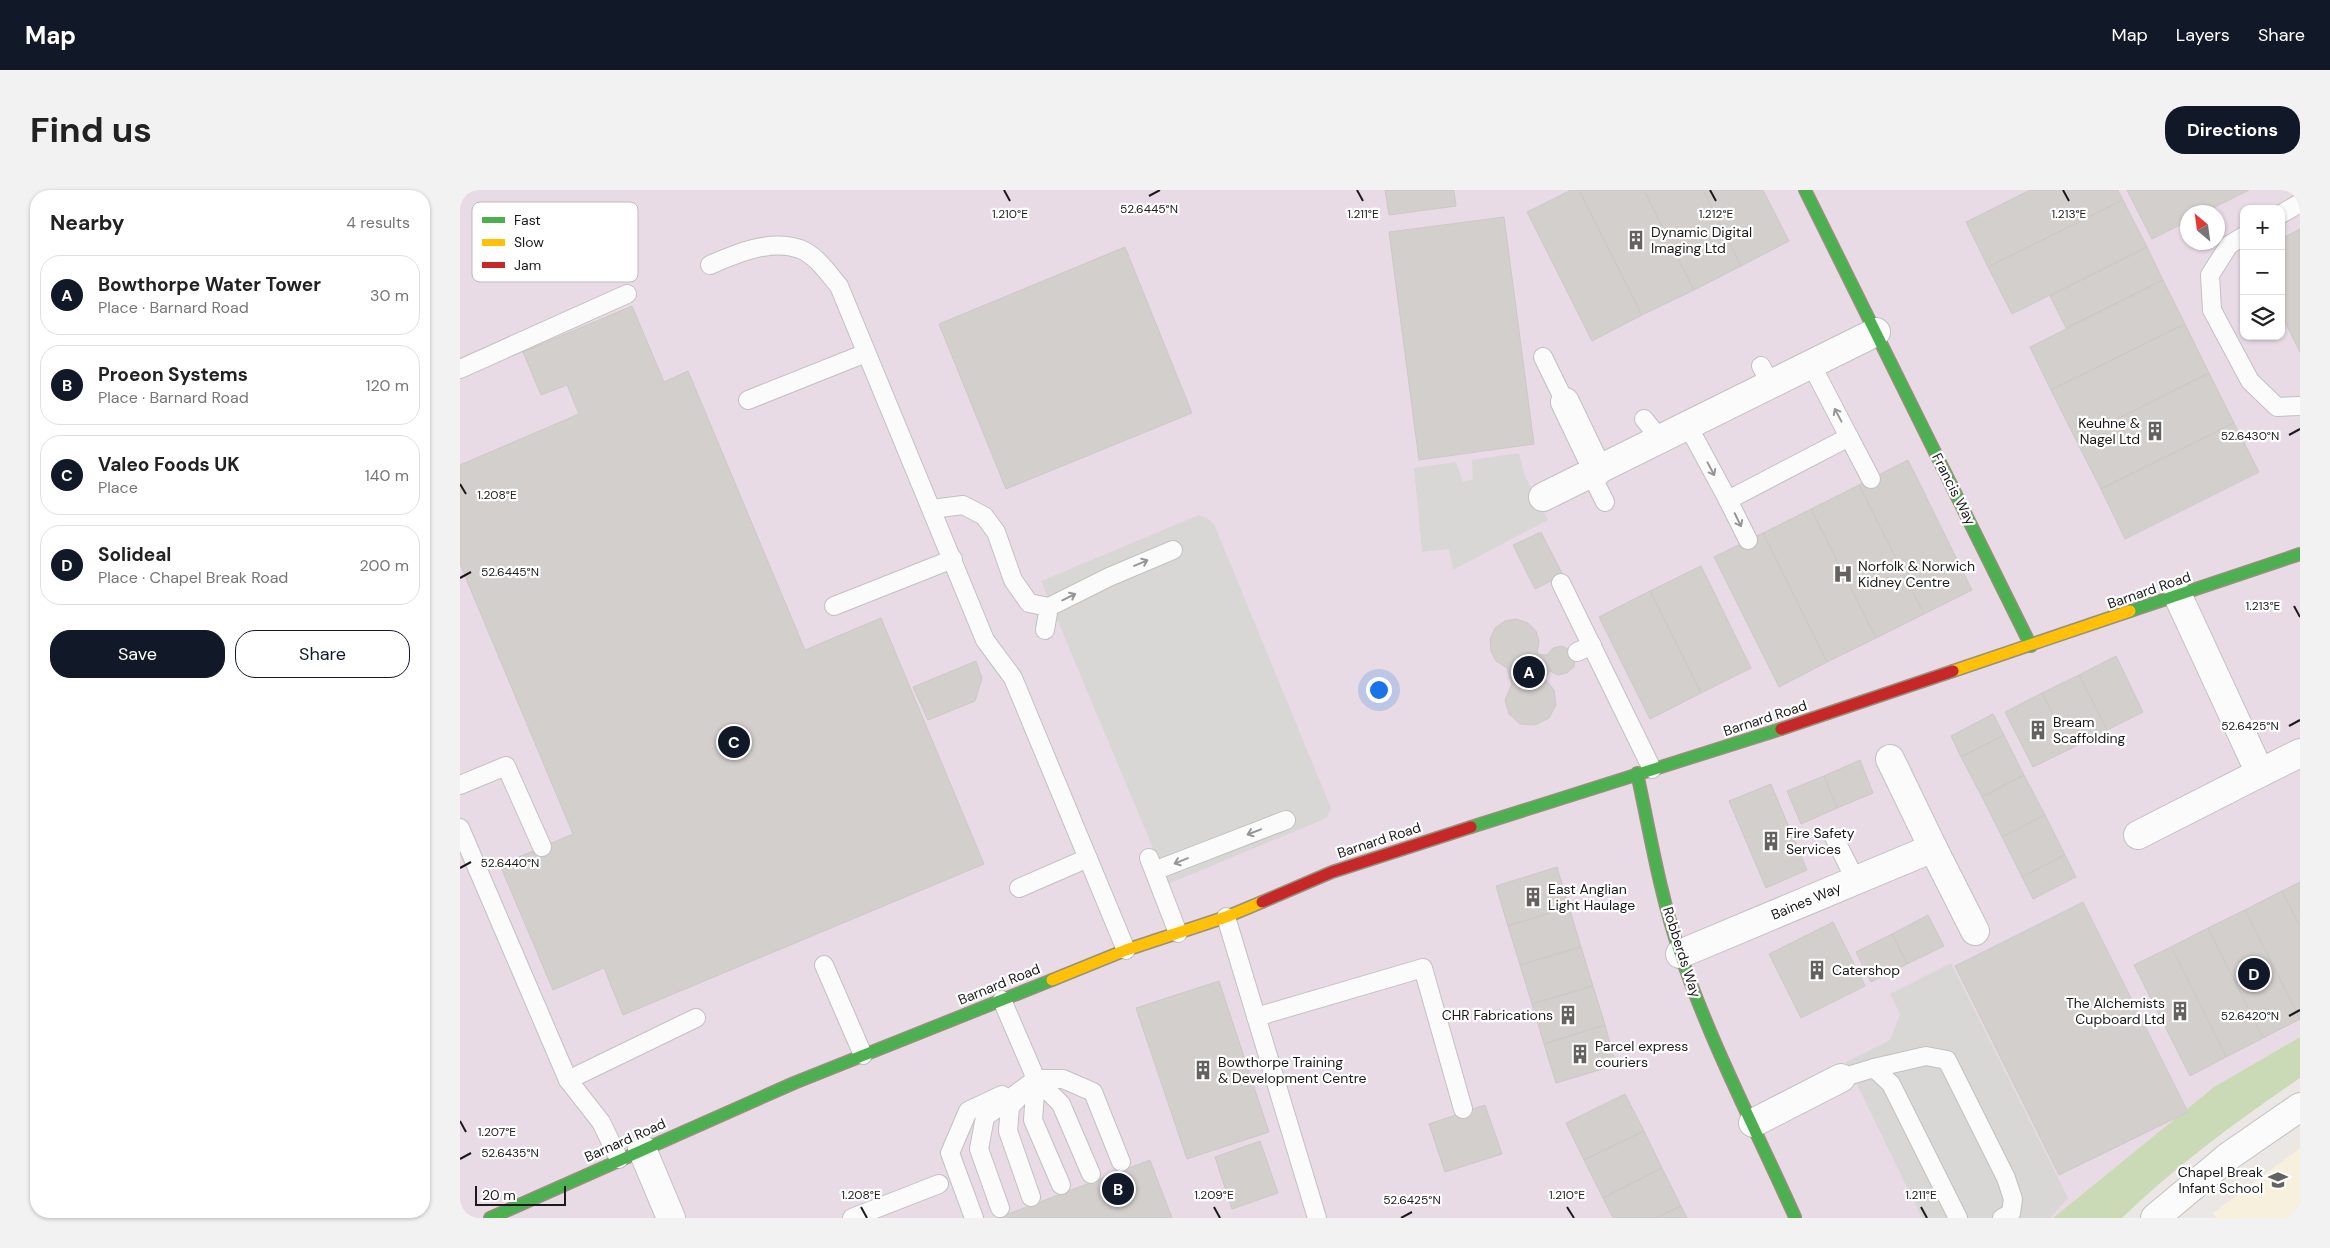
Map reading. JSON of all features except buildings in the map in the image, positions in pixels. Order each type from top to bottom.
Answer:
[{"type":"street","name":"Francis Way","points":[[1805,190],[2031,646]]},
{"type":"street","points":[[1541,499],[1595,472],[1652,429],[1688,426],[1766,375],[1811,364],[1876,332]]},
{"type":"street","points":[[1564,402],[1595,472]]},
{"type":"street","name":"Barnard Road","points":[[490,1218],[630,1154],[863,1055],[1126,950],[1226,917],[1332,872],[2031,646],[2300,554]]},
{"type":"street","points":[[2178,596],[2260,773]]},
{"type":"street","points":[[2138,835],[2300,753]]},
{"type":"street","points":[[1890,759],[1975,931]]},
{"type":"street","name":"Robberds Way","points":[[1645,771],[1668,915],[1680,954],[1719,1055],[1753,1123],[1795,1217]]},
{"type":"street","name":"Baines Way","points":[[1680,954],[1933,848]]},
{"type":"street","points":[[1753,1123],[1841,1078]]},
{"type":"street","points":[[2155,1218],[2228,1156],[2300,1107]]},
{"type":"street","points":[[630,1154],[671,1218]]},
{"type":"lane","points":[[2285,212],[2300,203]]},
{"type":"lane","points":[[2240,238],[2229,245],[2210,275],[2212,310],[2250,381],[2277,407],[2300,406]]},
{"type":"lane","points":[[710,265],[738,252],[767,246],[800,249],[822,265],[838,286],[953,559],[985,640],[1013,678],[1126,950]]},
{"type":"lane","points":[[460,369],[628,294]]},
{"type":"lane","points":[[748,400],[866,353]]},
{"type":"lane","points":[[1543,357],[1564,402]]},
{"type":"lane","points":[[1811,364],[1871,479]]},
{"type":"lane","points":[[1688,426],[1748,540]]},
{"type":"lane","points":[[1728,500],[1849,437]]},
{"type":"lane","points":[[1595,472],[1605,502]]},
{"type":"lane","points":[[932,509],[963,505],[984,516],[996,532],[1013,580],[1029,603],[1049,607],[1110,577],[1173,550]]},
{"type":"lane","points":[[834,606],[953,559]]},
{"type":"lane","points":[[1561,583],[1584,649],[1645,771]]},
{"type":"lane","points":[[1045,630],[1049,607]]},
{"type":"lane","points":[[460,785],[506,766],[542,847]]},
{"type":"lane","points":[[1178,933],[1152,865],[1286,820]]},
{"type":"lane","points":[[460,828],[568,1080],[601,1122],[630,1154]]},
{"type":"lane","points":[[1834,839],[1856,880]]},
{"type":"lane","points":[[1019,888],[1088,858]]},
{"type":"lane","points":[[1226,917],[1317,1218]]},
{"type":"lane","points":[[824,965],[863,1055]]},
{"type":"lane","points":[[1256,1017],[1422,968],[1463,1109]]},
{"type":"lane","points":[[1002,1000],[1036,1078],[1061,1104],[1091,1174]]},
{"type":"lane","points":[[568,1080],[696,1018]]},
{"type":"lane","points":[[1841,1078],[1926,1056],[1947,1060],[2006,1178],[2013,1199],[2011,1213],[2002,1218]]},
{"type":"lane","points":[[1874,1068],[1891,1084],[1958,1218]]},
{"type":"lane","points":[[1036,1078],[1033,1120],[1061,1185]]},
{"type":"lane","points":[[1030,1197],[1008,1131],[1010,1107],[1036,1078]]},
{"type":"lane","points":[[1000,1208],[979,1149],[985,1117],[1036,1078]]},
{"type":"lane","points":[[974,1218],[950,1153],[968,1111],[1036,1078],[1063,1079],[1093,1092],[1121,1162]]},
{"type":"lane","points":[[852,1218],[939,1184]]},
{"type":"shaded area","points":[[460,190],[2300,190],[2300,1037],[2214,1087],[2053,1218],[460,1218]]},
{"type":"shaded area","points":[[1519,453],[1525,476],[1548,520],[1453,570],[1449,549],[1422,552],[1414,468],[1456,462],[1463,482],[1473,479],[1472,460]]},
{"type":"shaded area","points":[[1199,515],[1207,518],[1214,524],[1331,808],[1327,817],[1322,820],[1168,884],[1041,581]]},
{"type":"shaded area","points":[[1951,963],[2068,1198],[2050,1218],[1922,1218],[1846,1062],[1890,1040],[1900,1014],[1890,994]]},
{"type":"shaded area","name":"Chapel Break Infant School","points":[[2300,1148],[2300,1218],[2216,1218],[2213,1213]]},
{"type":"green space","points":[[2300,1037],[2300,1078],[2208,1144],[2122,1218],[2053,1218],[2214,1087]]},
{"type":"traffic: fast","points":[[1805,190],[2031,646]]},
{"type":"traffic: fast","points":[[2130,611],[2300,554]]},
{"type":"traffic: fast","points":[[1471,827],[1781,729]]},
{"type":"traffic: fast","points":[[1637,773],[1661,886],[1673,931],[1692,987],[1720,1054],[1795,1217]]},
{"type":"traffic: fast","points":[[490,1218],[794,1083],[1052,980]]},
{"type":"traffic: slow","points":[[1953,671],[2130,611]]},
{"type":"traffic: slow","points":[[1052,980],[1126,950],[1226,917],[1262,902]]},
{"type":"traffic: jam","points":[[1781,729],[1953,671]]},
{"type":"traffic: jam","points":[[1262,902],[1332,872],[1471,827]]},
{"type":"place","name":"Dynamic Digital Imaging Ltd","points":[[1636,240]]},
{"type":"place","name":"Keuhne & Nagel Ltd","points":[[2155,431]]},
{"type":"place","name":"Norfolk & Norwich Kidney Centre","points":[[1843,574]]},
{"type":"place","name":"Bowthorpe Water Tower","points":[[1529,672]]},
{"type":"place","name":"Bream Scaffolding","points":[[2038,730]]},
{"type":"place","name":"Valeo Foods UK","points":[[734,742]]},
{"type":"place","name":"Fire Safety Services","points":[[1771,841]]},
{"type":"place","name":"East Anglian Light Haulage","points":[[1533,897]]},
{"type":"place","name":"Catershop","points":[[1817,970]]},
{"type":"place","name":"Solideal","points":[[2254,974]]},
{"type":"place","name":"The Alchemists Cupboard Ltd","points":[[2180,1011]]},
{"type":"place","name":"CHR Fabrications","points":[[1568,1015]]},
{"type":"place","name":"Parcel express couriers","points":[[1580,1054]]},
{"type":"place","name":"Bowthorpe Training & Development Centre","points":[[1203,1070]]},
{"type":"place","name":"Chapel Break Infant School","points":[[2278,1180]]},
{"type":"place","name":"Proeon Systems","points":[[1118,1189]]}]
